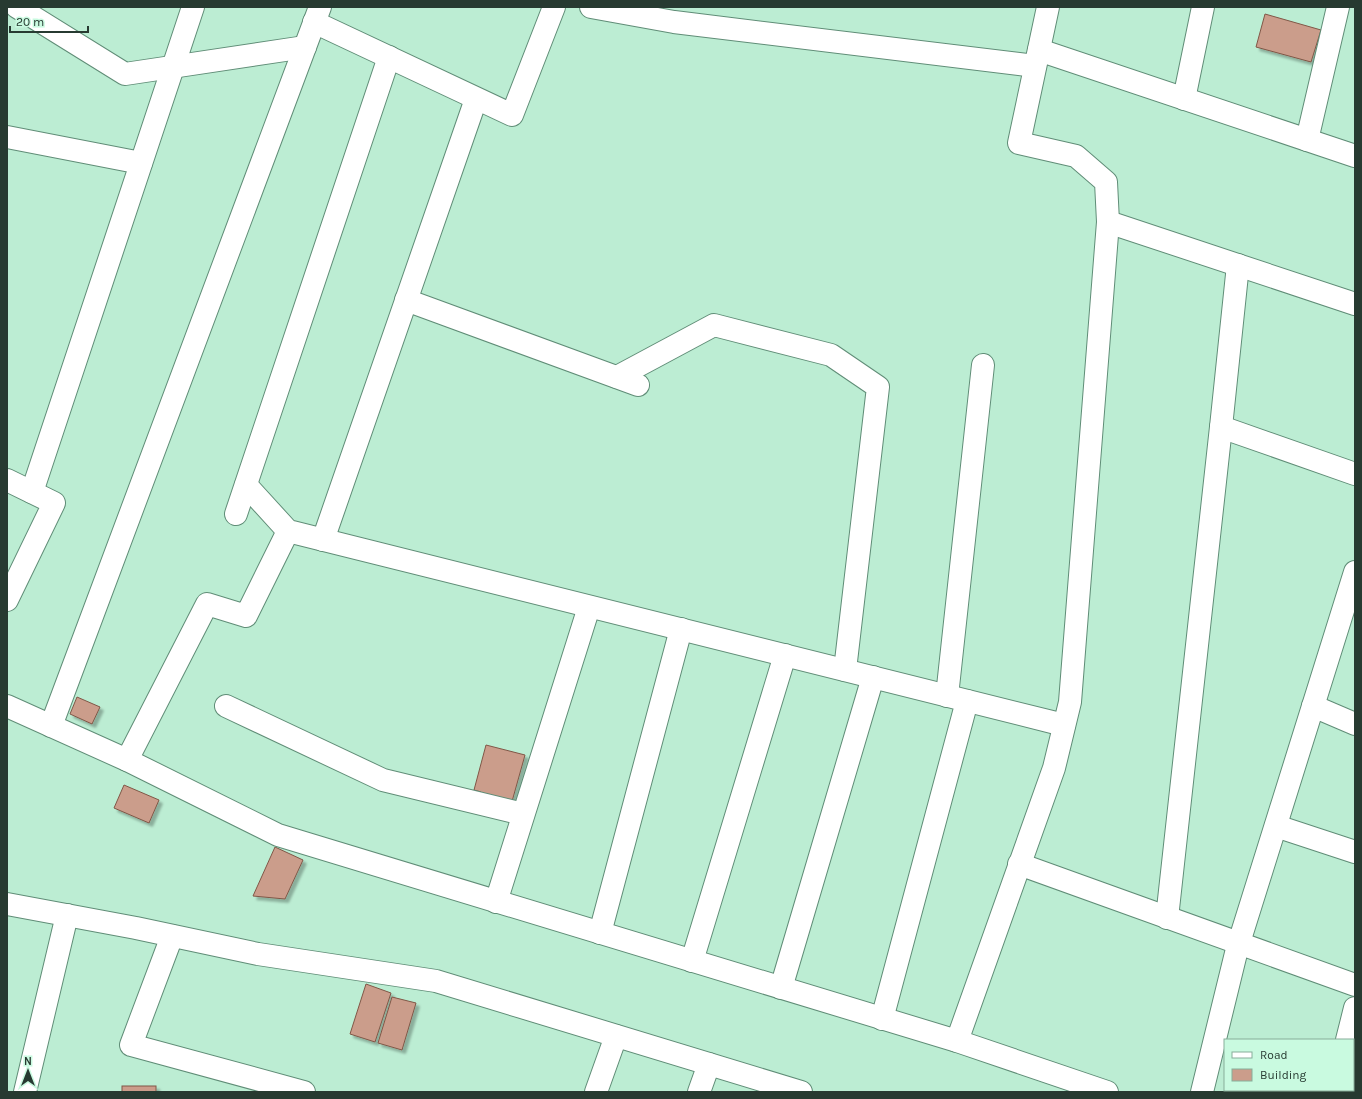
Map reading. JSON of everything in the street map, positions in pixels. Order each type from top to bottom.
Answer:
[{"type":"street","points":[[17,7],[125,74],[305,47]]},
{"type":"street","points":[[32,492],[193,7]]},
{"type":"street","points":[[51,726],[317,14],[388,57],[512,115],[554,7]]},
{"type":"street","points":[[591,7],[674,22],[1037,58],[1184,99],[1355,156]]},
{"type":"street","points":[[957,1041],[1054,768],[1070,694],[1108,222],[1106,182],[1076,156],[1019,143],[1048,7]]},
{"type":"street","points":[[1184,99],[1204,7]]},
{"type":"street","points":[[1307,140],[1338,7]]},
{"type":"street","points":[[1346,7],[1355,10]]},
{"type":"street","points":[[236,514],[388,57]]},
{"type":"street","points":[[322,540],[476,99]]},
{"type":"street","points":[[7,137],[141,163]]},
{"type":"street","points":[[1108,222],[1355,304]]},
{"type":"street","points":[[1167,918],[1238,265]]},
{"type":"street","points":[[406,300],[638,385]]},
{"type":"street","points":[[617,377],[714,324],[831,355],[878,387],[845,670]]},
{"type":"street","points":[[882,1019],[957,698],[983,365]]},
{"type":"street","points":[[1221,427],[1355,474]]},
{"type":"street","points":[[7,480],[54,503],[7,600]]},
{"type":"street","points":[[246,485],[288,531],[1064,725]]},
{"type":"street","points":[[127,760],[208,604],[246,616],[288,531]]},
{"type":"street","points":[[1202,1092],[1239,943],[1355,572]]},
{"type":"street","points":[[496,902],[589,607]]},
{"type":"street","points":[[600,933],[681,630]]},
{"type":"street","points":[[692,961],[786,655]]},
{"type":"street","points":[[781,988],[873,677]]},
{"type":"street","points":[[7,706],[127,760],[278,836],[957,1041],[1107,1092]]},
{"type":"street","points":[[226,706],[383,780],[523,814]]},
{"type":"street","points":[[1313,706],[1355,724]]},
{"type":"street","points":[[1276,826],[1355,852]]},
{"type":"street","points":[[1019,864],[1355,985]]},
{"type":"street","points":[[7,904],[258,954],[436,981],[801,1092]]},
{"type":"street","points":[[25,1092],[67,915]]},
{"type":"street","points":[[172,936],[131,1045],[272,1088],[304,1092]]},
{"type":"street","points":[[1347,1039],[1355,1008]]},
{"type":"street","points":[[596,1092],[616,1036]]},
{"type":"street","points":[[699,1092],[708,1064]]},
{"type":"building","points":[[1265,14],[1321,30],[1311,62],[1256,47]]},
{"type":"building","points":[[77,697],[100,707],[92,724],[70,714]]},
{"type":"building","points":[[486,745],[525,755],[511,805],[480,797],[481,792],[474,790]]},
{"type":"building","points":[[124,785],[159,800],[149,823],[114,808]]},
{"type":"building","points":[[275,847],[303,860],[285,899],[253,896]]},
{"type":"building","points":[[366,984],[391,993],[375,1042],[350,1034]]},
{"type":"building","points":[[392,997],[416,1003],[402,1050],[378,1043]]},
{"type":"building","points":[[122,1086],[156,1086],[156,1092],[122,1092]]}]
